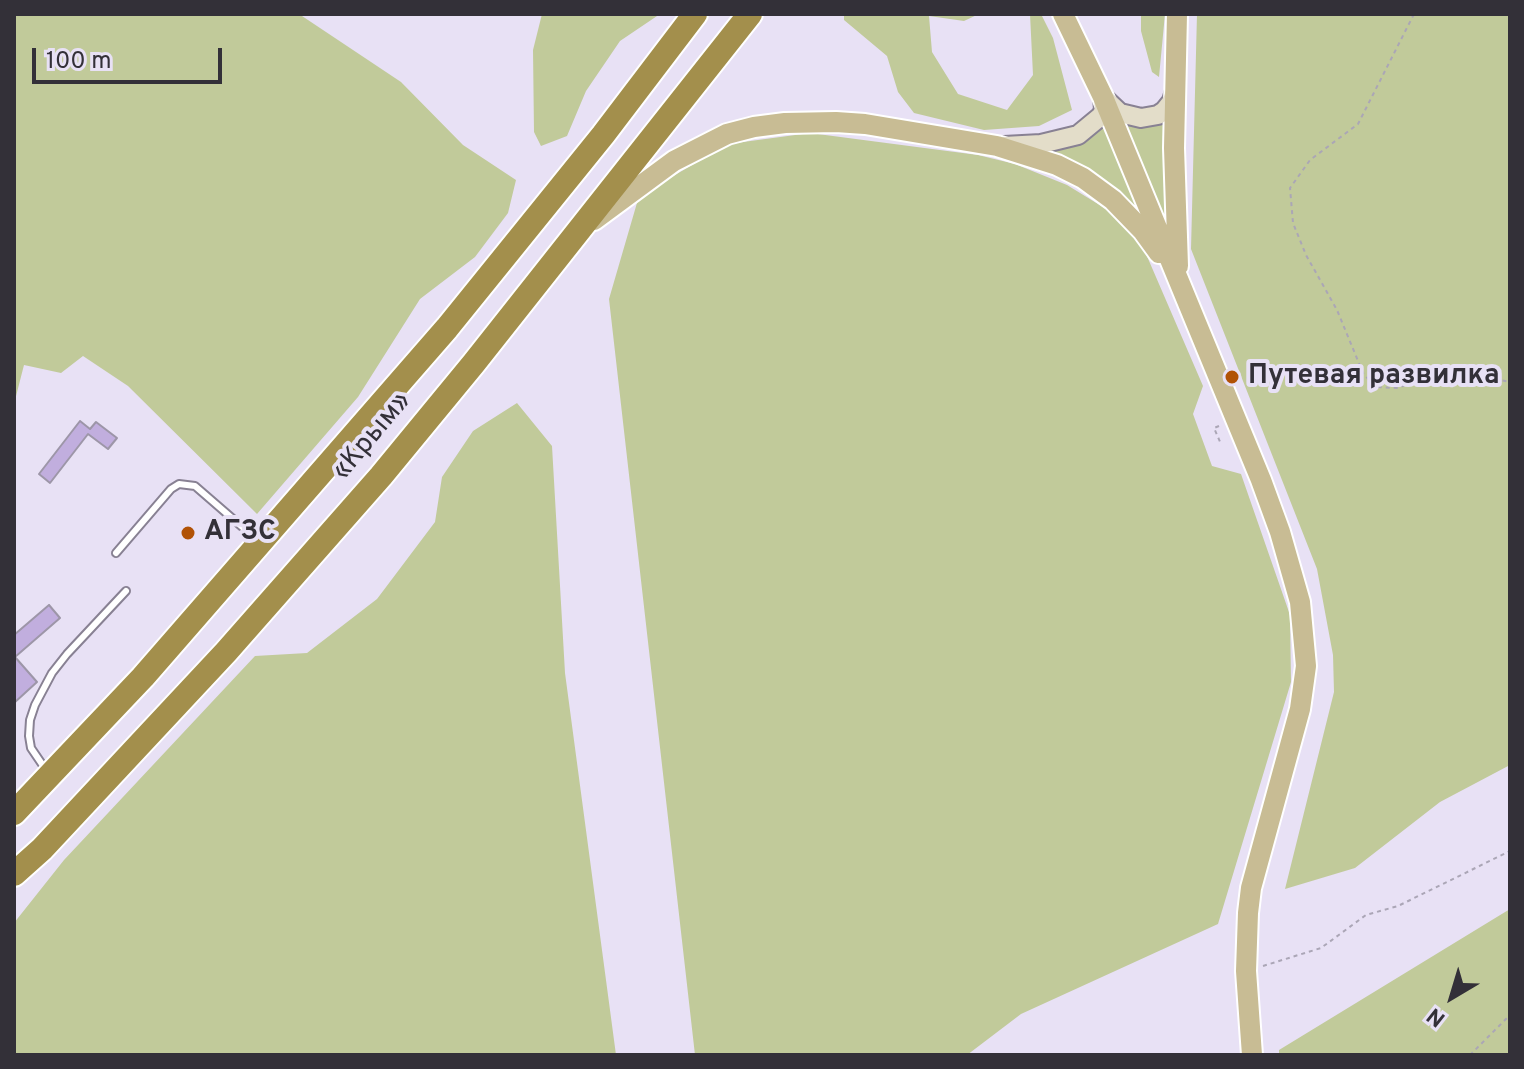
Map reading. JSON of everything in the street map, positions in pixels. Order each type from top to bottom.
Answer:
[{"type":"highway","name":"«Крым»","points":[[14,813],[261,543],[447,328],[603,135],[695,14]]},
{"type":"highway","name":"«Крым»","points":[[14,874],[42,849],[226,652],[381,476],[750,14]]},
{"type":"main road","points":[[1063,14],[1103,97],[1280,532],[1300,602],[1306,666],[1300,709],[1251,888],[1246,971],[1252,1055]]},
{"type":"main road","points":[[1177,14],[1174,148],[1179,282]]},
{"type":"main road","points":[[578,232],[689,151],[727,134],[754,127],[812,121],[850,123],[997,146],[1057,165],[1104,193],[1143,231],[1179,282]]},
{"type":"main road","points":[[14,887],[42,849]]},
{"type":"street","points":[[1103,97],[1126,116],[1150,117],[1169,107],[1176,88]]},
{"type":"street","points":[[997,146],[1041,144],[1078,135],[1103,114],[1103,97]]},
{"type":"lane","points":[[116,553],[171,489],[187,483],[195,486],[261,543]]},
{"type":"lane","points":[[51,775],[31,748],[30,720],[35,705],[52,673],[67,654],[126,591]]},
{"type":"path","points":[[1414,14],[1358,124],[1310,160],[1290,188],[1293,223],[1306,255],[1337,310],[1363,373],[1375,387],[1398,388],[1427,376],[1462,373],[1510,382]]},
{"type":"path","points":[[1246,971],[1321,948],[1366,915],[1398,906],[1510,851]]},
{"type":"path","points":[[1470,1055],[1510,1015]]},
{"type":"green space","points":[[14,14],[299,14],[401,82],[463,145],[516,180],[508,213],[475,257],[420,299],[358,397],[257,514],[128,386],[83,356],[61,373],[24,365],[14,404]]},
{"type":"green space","points":[[542,14],[660,14],[620,41],[586,91],[567,136],[541,146],[534,132],[533,50]]},
{"type":"green space","points":[[844,14],[979,14],[964,21],[929,16],[932,52],[958,94],[1007,110],[1033,75],[1030,14],[1041,14],[1053,38],[1072,110],[1039,126],[984,130],[914,113],[898,92],[887,56],[844,20]]},
{"type":"green space","points":[[1141,14],[1165,14],[1159,77],[1152,72],[1141,31]]},
{"type":"green space","points":[[1197,14],[1510,14],[1510,765],[1440,802],[1355,868],[1285,889],[1334,692],[1333,655],[1317,569],[1191,249]]},
{"type":"green space","points":[[1168,114],[1166,225],[1125,122]]},
{"type":"green space","points":[[1104,123],[1140,215],[1037,150]]},
{"type":"green space","points":[[810,133],[978,155],[1015,164],[1067,185],[1116,215],[1140,240],[1203,386],[1193,414],[1212,466],[1241,474],[1290,615],[1291,682],[1218,924],[1021,1014],[967,1055],[695,1055],[609,299],[639,196],[728,144]]},
{"type":"green space","points":[[517,403],[552,446],[565,673],[616,1055],[14,1055],[14,923],[64,860],[255,656],[307,653],[377,599],[435,522],[442,477],[473,431]]},
{"type":"green space","points":[[1510,909],[1510,1055],[1279,1055],[1279,1050]]},
{"type":"building","points":[[80,421],[90,429],[96,422],[117,438],[108,449],[88,434],[50,483],[39,474]]},
{"type":"building","points":[[49,605],[60,618],[15,657],[37,682],[14,703],[14,635]]},
{"type":"place","name":"Путевая развилка","points":[[1232,377]]},
{"type":"place","name":"АГЗС","points":[[188,533]]}]
